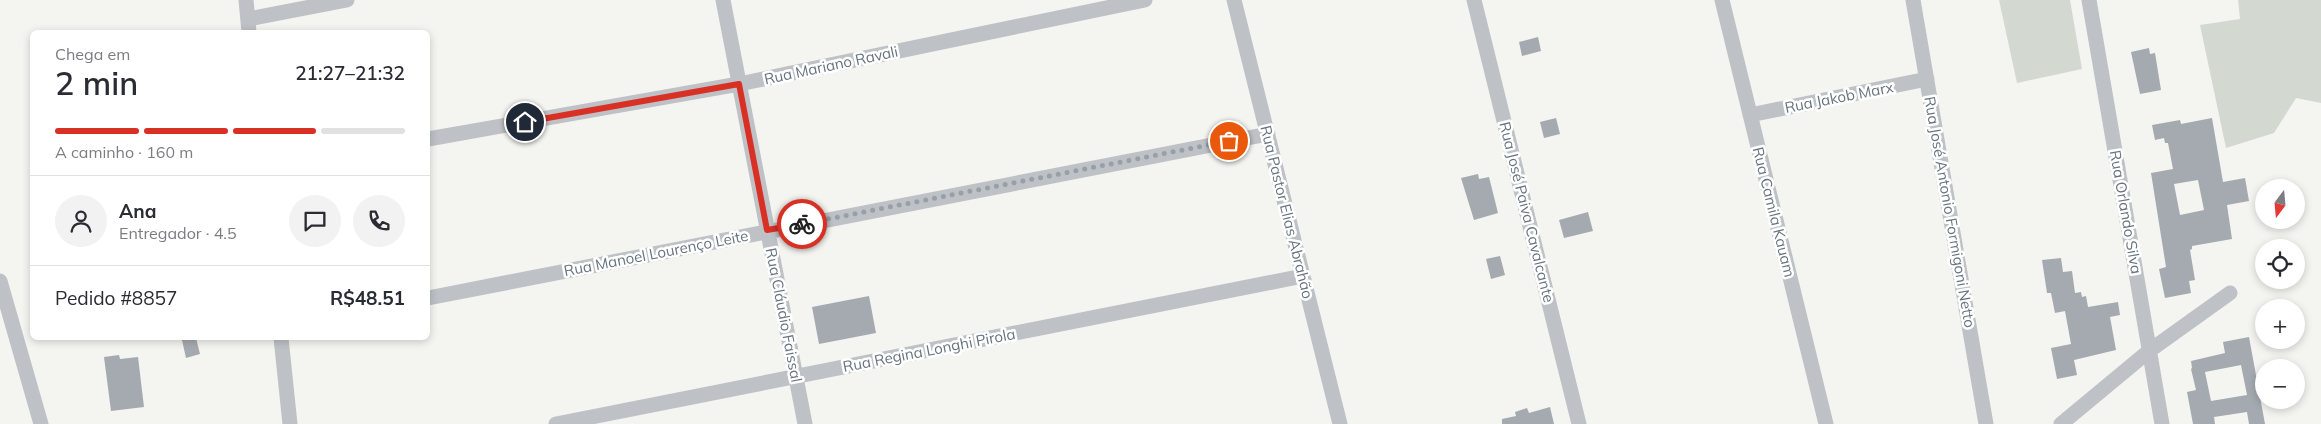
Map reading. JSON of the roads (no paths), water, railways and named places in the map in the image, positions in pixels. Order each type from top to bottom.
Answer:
[{"type":"street","points":[[246,0],[248,26],[347,0]]},
{"type":"street","name":"Rua Cláudio Faissal","points":[[723,0],[805,424]]},
{"type":"street","name":"Rua Mariano Ravali","points":[[430,139],[739,84],[1145,0]]},
{"type":"street","name":"Rua Pastor Elias Abrahão","points":[[1234,0],[1340,424]]},
{"type":"street","name":"Rua José Paiva Cavalcante","points":[[1474,0],[1579,424]]},
{"type":"street","name":"Rua Camila Kauam","points":[[1722,0],[1826,424]]},
{"type":"street","name":"Rua José Antonio Formigoni Netto","points":[[1913,0],[1986,424]]},
{"type":"street","name":"Rua Orlando Silva","points":[[2089,0],[2162,424]]},
{"type":"street","name":"Rua Jakob Marx","points":[[1750,115],[1927,79]]},
{"type":"street","name":"Rua Manoel Lourenço Leite","points":[[430,298],[767,230],[1268,134]]},
{"type":"street","name":"Rua Regina Longhi Pirola","points":[[556,424],[1303,276]]},
{"type":"street","points":[[0,281],[41,424]]},
{"type":"street","points":[[2062,424],[2149,351],[2230,293]]},
{"type":"street","points":[[281,340],[290,424]]}]
